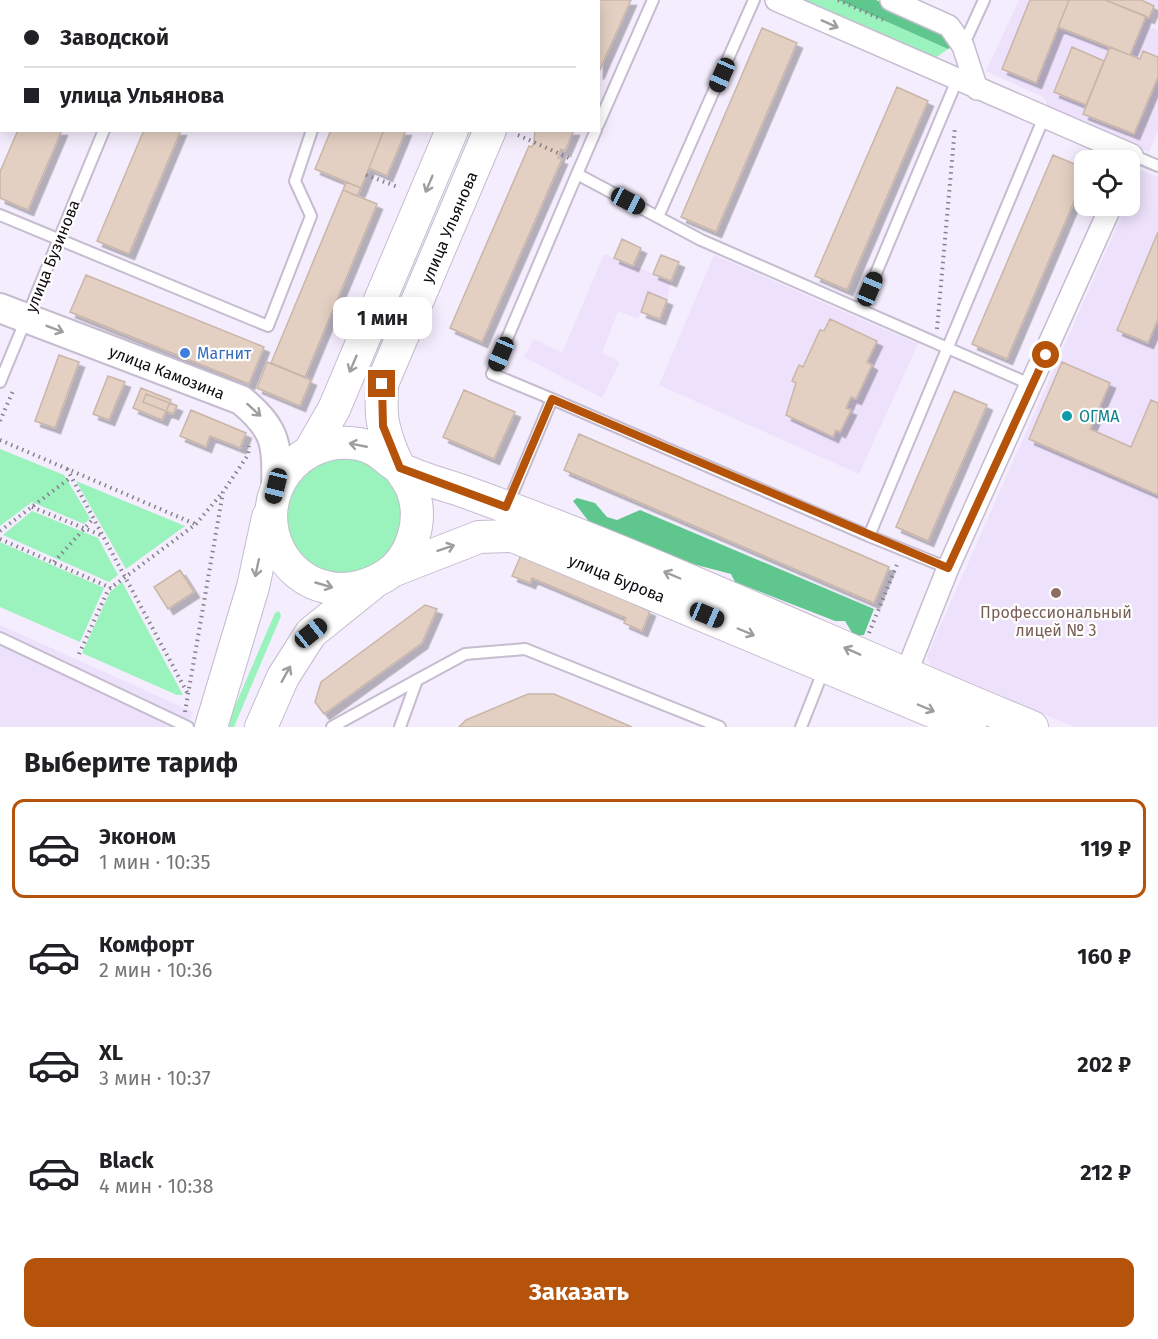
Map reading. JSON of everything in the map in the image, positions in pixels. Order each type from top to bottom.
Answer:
[{"type":"main road","points":[[311,450],[334,409],[451,132]]},
{"type":"main road","name":"улица Ульянова","points":[[400,468],[383,426],[382,384],[504,133]]},
{"type":"main road","points":[[211,727],[253,587],[273,498],[290,465],[311,450],[336,442],[361,444],[382,453],[400,468],[412,487],[417,510],[416,532],[407,554],[383,577],[311,633],[283,677],[261,727]]},
{"type":"main road","name":"улица Бурова","points":[[400,468],[506,507],[901,685],[970,727]]},
{"type":"main road","points":[[273,498],[272,536],[284,559],[302,577],[325,587],[351,589],[383,577]]},
{"type":"main road","name":"улица Бурова","points":[[383,577],[479,537],[513,536],[826,666],[901,685],[1032,727]]},
{"type":"street","points":[[776,0],[1114,150]]},
{"type":"street","points":[[891,0],[949,26],[963,46],[977,89]]},
{"type":"street","points":[[901,685],[948,568],[1107,216]]},
{"type":"street","name":"улица Камозина","points":[[0,308],[241,399],[260,415],[273,432],[278,455],[273,498]]},
{"type":"lane","points":[[600,120],[653,0]]},
{"type":"lane","points":[[658,217],[754,0]]},
{"type":"lane","points":[[963,46],[984,0]]},
{"type":"lane","points":[[861,309],[957,80]]},
{"type":"lane","points":[[869,536],[941,344],[1044,117]]},
{"type":"lane","name":"улица Бузинова","points":[[0,382],[103,132]]},
{"type":"lane","points":[[0,215],[268,326],[311,216],[295,181],[311,132]]},
{"type":"lane","points":[[595,132],[492,374],[948,568]]},
{"type":"lane","points":[[1140,161],[1158,166]]},
{"type":"lane","points":[[579,169],[701,240],[1032,385]]},
{"type":"lane","points":[[506,507],[552,399]]},
{"type":"lane","points":[[0,638],[188,727]]},
{"type":"lane","points":[[332,727],[465,654],[525,649],[720,727]]},
{"type":"lane","points":[[801,727],[826,666]]},
{"type":"lane","points":[[400,727],[417,680]]},
{"type":"path","points":[[941,344],[955,120]]},
{"type":"path","points":[[504,133],[579,169]]},
{"type":"path","points":[[366,175],[398,187]]},
{"type":"path","points":[[79,654],[111,588],[196,524],[223,492],[248,454],[251,436]]},
{"type":"path","points":[[0,440],[196,524]]},
{"type":"path","points":[[67,469],[190,697],[223,492]]},
{"type":"path","points":[[0,531],[70,478]]},
{"type":"path","points":[[32,507],[103,536]]},
{"type":"path","points":[[54,562],[93,519]]},
{"type":"path","points":[[0,539],[111,588]]},
{"type":"path","points":[[869,634],[903,550]]},
{"type":"shaded area","points":[[1019,0],[1158,0],[1158,7],[1154,9],[1149,26],[1158,30],[1158,130],[1149,152],[1048,108],[1045,98],[986,71]]},
{"type":"shaded area","name":"Профессиональный лицей № 3","points":[[1141,170],[1158,177],[1158,727],[1074,727],[931,667],[927,656],[1122,216],[1140,216]]},
{"type":"shaded area","points":[[604,254],[671,281],[667,300],[648,293],[638,319],[618,311],[602,353],[620,362],[602,398],[524,357],[534,339],[562,353]]},
{"type":"shaded area","points":[[714,255],[918,344],[859,474],[659,385]]},
{"type":"shaded area","points":[[0,625],[193,712],[186,727],[0,727]]},
{"type":"green space","points":[[791,0],[838,0],[948,49],[930,62]]},
{"type":"green space","points":[[838,0],[876,0],[946,31],[955,45],[948,49]]},
{"type":"green space","points":[[0,449],[64,475],[90,518],[84,524],[32,502],[0,526]]},
{"type":"green space","points":[[343,458],[365,463],[384,475],[396,494],[401,516],[396,538],[384,557],[365,569],[343,574],[321,569],[302,557],[290,538],[285,516],[290,494],[302,475],[321,463]]},
{"type":"green space","points":[[76,481],[185,526],[126,569]]},
{"type":"green space","points":[[577,498],[595,503],[607,517],[617,520],[640,510],[874,609],[864,635],[854,636],[845,621],[835,621],[735,582],[731,574],[666,557],[590,523],[573,501]]},
{"type":"green space","points":[[32,511],[98,538],[118,575],[109,582],[3,535]]},
{"type":"green space","points":[[0,542],[104,588],[80,642],[0,607]]},
{"type":"green space","points":[[122,582],[183,695],[177,695],[82,653],[110,592]]},
{"type":"green space","points":[[279,611],[281,616],[234,727],[226,727],[275,613]]},
{"type":"building","points":[[600,0],[631,0],[600,70]]},
{"type":"building","points":[[1030,0],[1069,0],[1036,83],[1002,69]]},
{"type":"building","points":[[1069,0],[1105,0],[1146,16],[1130,55],[1058,27]]},
{"type":"building","points":[[1105,0],[1141,0],[1154,6],[1149,18]]},
{"type":"building","points":[[762,28],[797,43],[716,232],[681,217]]},
{"type":"building","points":[[1072,47],[1104,61],[1086,105],[1054,92]]},
{"type":"building","points":[[1110,47],[1140,59],[1143,51],[1158,57],[1158,77],[1134,134],[1083,114]]},
{"type":"building","points":[[897,87],[928,101],[847,290],[815,276]]},
{"type":"building","points":[[17,132],[61,132],[28,210],[0,198],[0,172]]},
{"type":"building","points":[[143,132],[180,132],[129,254],[97,241]]},
{"type":"building","points":[[330,132],[383,132],[361,188],[315,169]]},
{"type":"building","points":[[383,132],[405,132],[387,176],[369,168]]},
{"type":"building","points":[[535,132],[573,132],[565,151],[561,149],[558,158],[562,159],[482,342],[450,328],[529,146],[532,147]]},
{"type":"building","points":[[1053,155],[1074,164],[1074,202],[1007,359],[972,344]]},
{"type":"building","points":[[346,182],[361,188],[357,196],[343,190]]},
{"type":"building","points":[[343,190],[377,204],[305,377],[271,363]]},
{"type":"building","points":[[1158,232],[1158,319],[1148,343],[1117,330]]},
{"type":"building","points":[[622,239],[641,248],[633,266],[614,258]]},
{"type":"building","points":[[661,255],[679,262],[671,281],[653,274]]},
{"type":"building","points":[[86,275],[264,347],[249,384],[70,312]]},
{"type":"building","points":[[648,292],[667,300],[660,319],[641,312]]},
{"type":"building","points":[[830,319],[877,341],[867,362],[872,365],[856,399],[851,397],[846,408],[851,410],[840,432],[836,430],[833,437],[786,415],[796,383],[792,381],[799,365],[803,367],[820,330],[824,331]]},
{"type":"building","points":[[59,355],[79,362],[55,428],[35,421]]},
{"type":"building","points":[[267,362],[311,380],[300,406],[257,388]]},
{"type":"building","name":"ОГМА","points":[[1062,362],[1110,383],[1090,429],[1131,447],[1151,400],[1158,403],[1158,495],[1029,439]]},
{"type":"building","points":[[108,376],[125,382],[109,420],[93,414]]},
{"type":"building","points":[[141,388],[171,400],[162,420],[133,408]]},
{"type":"building","points":[[464,390],[515,412],[494,459],[443,437]]},
{"type":"building","points":[[954,391],[987,405],[928,541],[896,527]]},
{"type":"building","points":[[146,394],[177,406],[173,414],[143,402]]},
{"type":"building","points":[[191,410],[246,433],[240,448],[210,436],[206,447],[180,436]]},
{"type":"building","points":[[579,434],[889,567],[874,603],[564,470]]},
{"type":"building","points":[[521,555],[650,611],[642,631],[624,623],[626,618],[532,578],[530,583],[512,576]]},
{"type":"building","points":[[180,570],[194,592],[168,609],[154,587]]},
{"type":"building","points":[[425,605],[437,609],[422,643],[324,714],[315,702],[321,682]]},
{"type":"building","points":[[528,694],[554,694],[632,727],[459,727],[466,720]]},
{"type":"place","name":"Магнит","points":[[185,353]]},
{"type":"place","name":"ОГМА","points":[[1067,416]]},
{"type":"place","name":"Профессиональный лицей № 3","points":[[1056,593]]},
{"type":"route","points":[[382,384],[383,426],[400,468],[506,507],[552,399],[948,568],[1046,355]]}]
